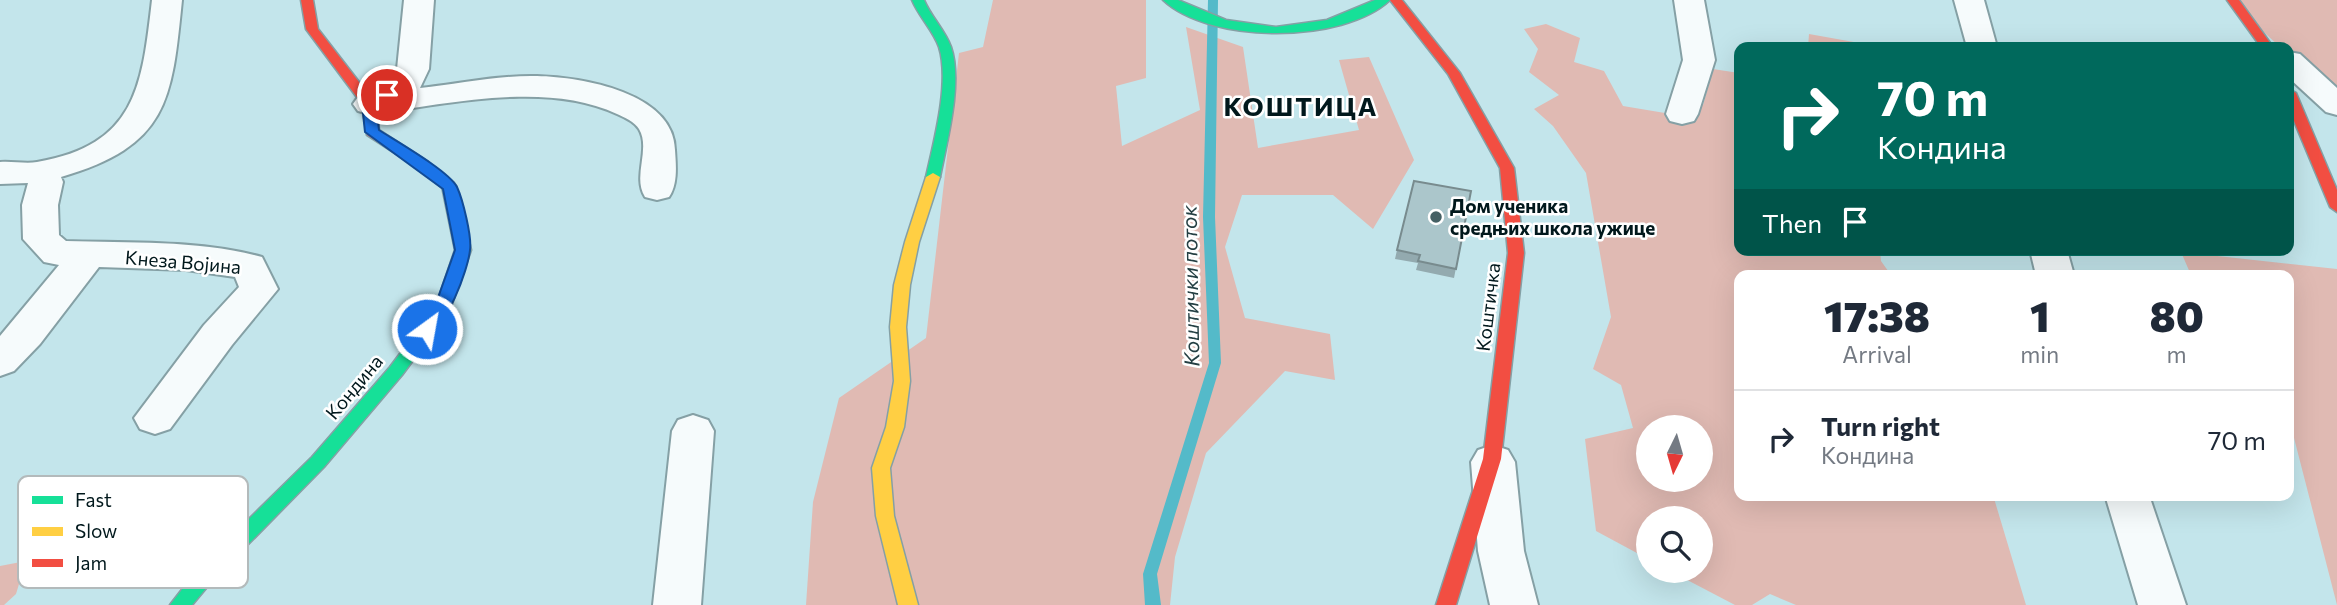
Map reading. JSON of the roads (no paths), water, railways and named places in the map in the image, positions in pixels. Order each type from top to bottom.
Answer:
[{"type":"street","points":[[0,173],[38,173],[85,159],[113,146],[134,129],[155,79],[167,0]]},
{"type":"street","name":"Кондина","points":[[248,532],[318,462],[396,371],[443,308],[463,250],[450,187],[423,165],[372,132],[369,104],[312,29],[306,0]]},
{"type":"street","points":[[369,104],[405,87],[413,69],[419,0]]},
{"type":"street","points":[[908,605],[885,516],[881,468],[895,427],[902,381],[898,327],[902,285],[912,243],[929,194],[940,145],[948,72],[947,50],[939,33],[922,13],[918,0]]},
{"type":"street","points":[[1169,0],[1189,13],[1238,29],[1276,32],[1330,24],[1364,13],[1384,0]]},
{"type":"street","name":"Коштичка","points":[[1396,0],[1454,73],[1507,168],[1516,253],[1492,459],[1446,605]]},
{"type":"street","points":[[1682,114],[1699,60],[1689,0]]},
{"type":"street","points":[[1969,0],[1981,42]]},
{"type":"street","points":[[2233,0],[2266,42]]},
{"type":"street","points":[[2294,66],[2337,105]]},
{"type":"street","points":[[369,104],[534,85],[555,85],[585,92],[645,114],[657,130],[657,189]]},
{"type":"street","points":[[2294,105],[2337,207]]},
{"type":"street","name":"Кнеза Војина","points":[[38,173],[43,175],[46,182],[40,205],[41,239],[57,253],[186,258],[249,265],[259,289],[218,335],[155,418]]},
{"type":"street","points":[[0,361],[43,314],[88,255]]},
{"type":"street","points":[[677,605],[693,431]]},
{"type":"street","points":[[1492,459],[1501,551],[1514,605]]},
{"type":"street","points":[[2129,501],[2162,605]]},
{"type":"street","name":"Кондина","points":[[180,605],[194,588]]},
{"type":"waterway","name":"Коштички поток","points":[[1153,605],[1150,574],[1215,363],[1209,217],[1213,0]]},
{"type":"place","name":"Дом ученика средњих школа ужице","points":[[1436,217]]},
{"type":"district","name":"КОШТИЦА","points":[[1301,107]]}]
